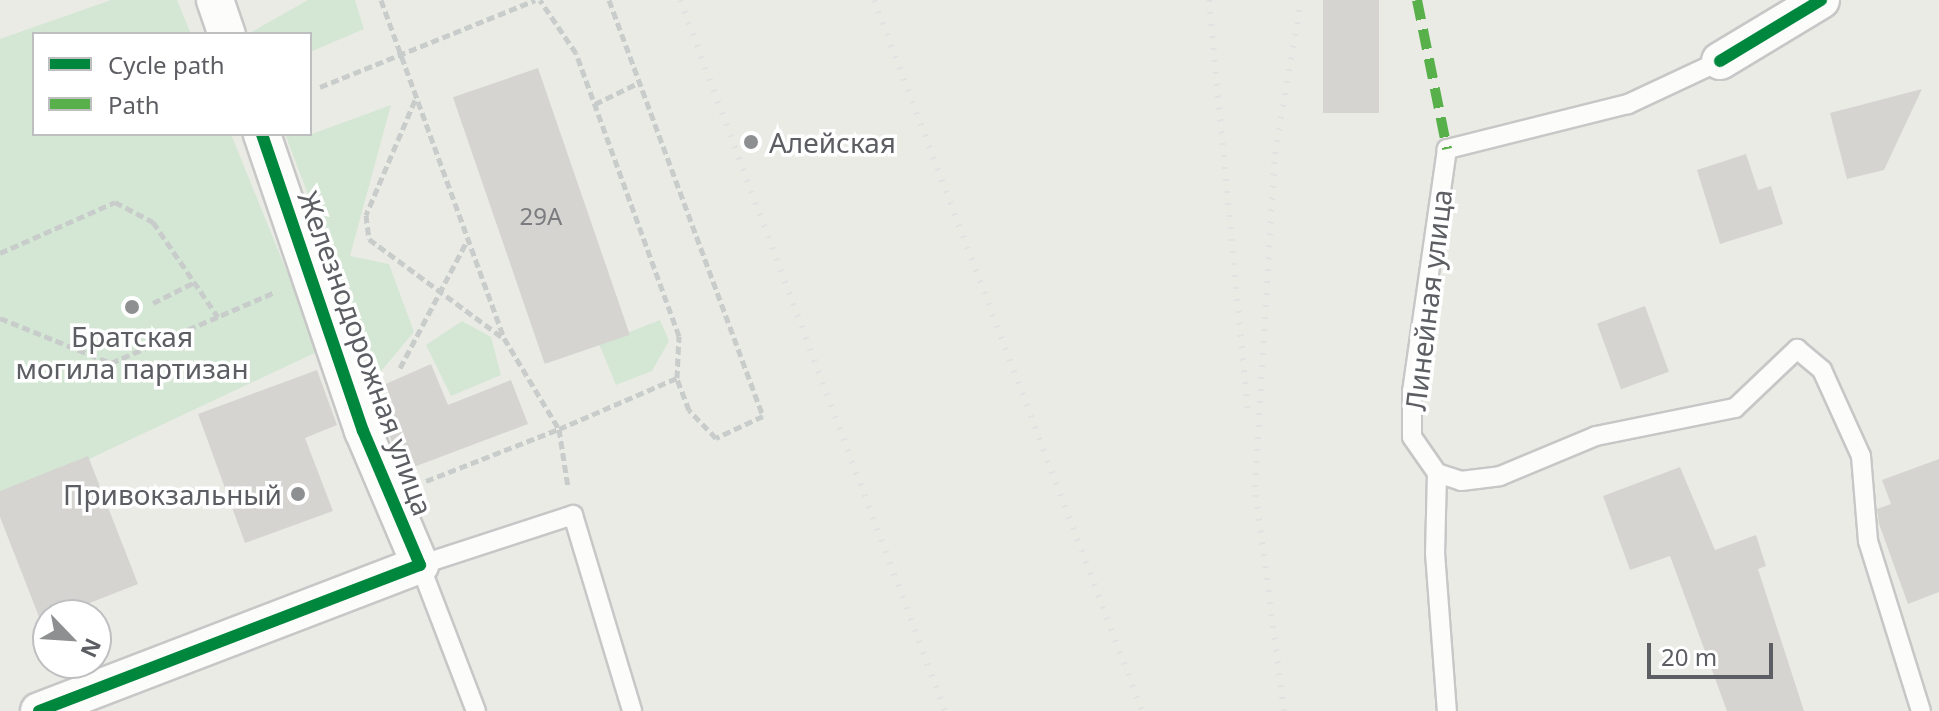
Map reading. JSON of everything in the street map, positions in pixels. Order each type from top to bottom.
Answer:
[{"type":"street","points":[[215,0],[226,32]]},
{"type":"street","points":[[1720,61],[1821,0]]},
{"type":"street","name":"Железнодорожная улица","points":[[263,136],[390,495],[420,565]]},
{"type":"street","points":[[39,711],[420,565]]},
{"type":"lane","name":"Линейная улица","points":[[1437,473],[1412,437],[1412,391],[1447,149],[1628,104],[1720,61]]},
{"type":"lane","points":[[1447,711],[1436,568],[1437,473],[1461,481],[1500,476],[1596,436],[1735,408],[1797,349],[1822,370],[1861,456],[1868,541],[1921,711]]},
{"type":"lane","points":[[476,711],[420,565],[573,515],[632,711]]},
{"type":"path","points":[[381,0],[466,243],[504,338],[559,429],[573,515]]},
{"type":"path","points":[[320,87],[537,0],[576,53],[679,336],[677,378],[689,410],[716,438],[763,416],[609,0]]},
{"type":"path","points":[[595,104],[638,83]]},
{"type":"path","points":[[415,99],[366,215],[369,239],[438,295],[504,338]]},
{"type":"path","points":[[0,253],[115,202],[153,222],[218,317]]},
{"type":"path","points":[[400,368],[466,243]]},
{"type":"path","points":[[0,318],[111,363],[311,276]]},
{"type":"path","points":[[153,303],[195,282]]},
{"type":"path","points":[[390,495],[559,429],[677,378]]},
{"type":"green space","points":[[111,0],[177,0],[190,32],[32,32],[32,136],[232,136],[319,351],[0,501],[0,39]]},
{"type":"green space","points":[[308,0],[355,0],[364,29],[312,51],[312,32],[252,32]]},
{"type":"green space","points":[[391,105],[350,256],[389,264],[414,332],[377,376],[286,136],[312,134]]},
{"type":"green space","points":[[660,320],[669,341],[652,371],[616,385],[599,344]]},
{"type":"green space","points":[[462,321],[491,337],[501,375],[451,396],[426,345]]},
{"type":"building","points":[[1323,0],[1379,0],[1379,113],[1323,113]]},
{"type":"building","points":[[538,68],[630,335],[545,364],[453,97]]},
{"type":"building","points":[[1922,89],[1884,170],[1847,179],[1830,113]]},
{"type":"building","points":[[1746,154],[1758,190],[1771,186],[1783,224],[1720,244],[1697,170]]},
{"type":"building","points":[[1645,306],[1669,372],[1621,389],[1597,323]]},
{"type":"building","points":[[431,364],[448,405],[511,380],[528,424],[403,471],[372,390]]},
{"type":"building","points":[[317,370],[337,425],[305,438],[333,511],[245,543],[198,414]]},
{"type":"building","points":[[88,456],[138,584],[100,599],[32,599],[0,517],[0,491]]},
{"type":"building","points":[[1939,459],[1939,592],[1908,604],[1879,524],[1877,509],[1891,504],[1882,480]]},
{"type":"building","points":[[1680,467],[1715,550],[1756,535],[1766,566],[1758,569],[1804,711],[1727,711],[1670,556],[1630,570],[1603,496]]},
{"type":"railway","points":[[680,0],[945,711]]},
{"type":"railway","points":[[874,0],[1142,711]]},
{"type":"railway","points":[[1209,0],[1248,414]]},
{"type":"railway","points":[[1284,711],[1255,487],[1275,154],[1301,0]]},
{"type":"marked path","points":[[1417,0],[1447,149]]},
{"type":"cycle path","points":[[1720,61],[1821,0]]},
{"type":"cycle path","points":[[39,711],[420,565],[363,431],[263,136]]},
{"type":"place","name":"Алейская","points":[[751,142]]},
{"type":"place","name":"Братская могила партизан","points":[[132,307]]},
{"type":"place","name":"Привокзальный","points":[[298,494]]}]
